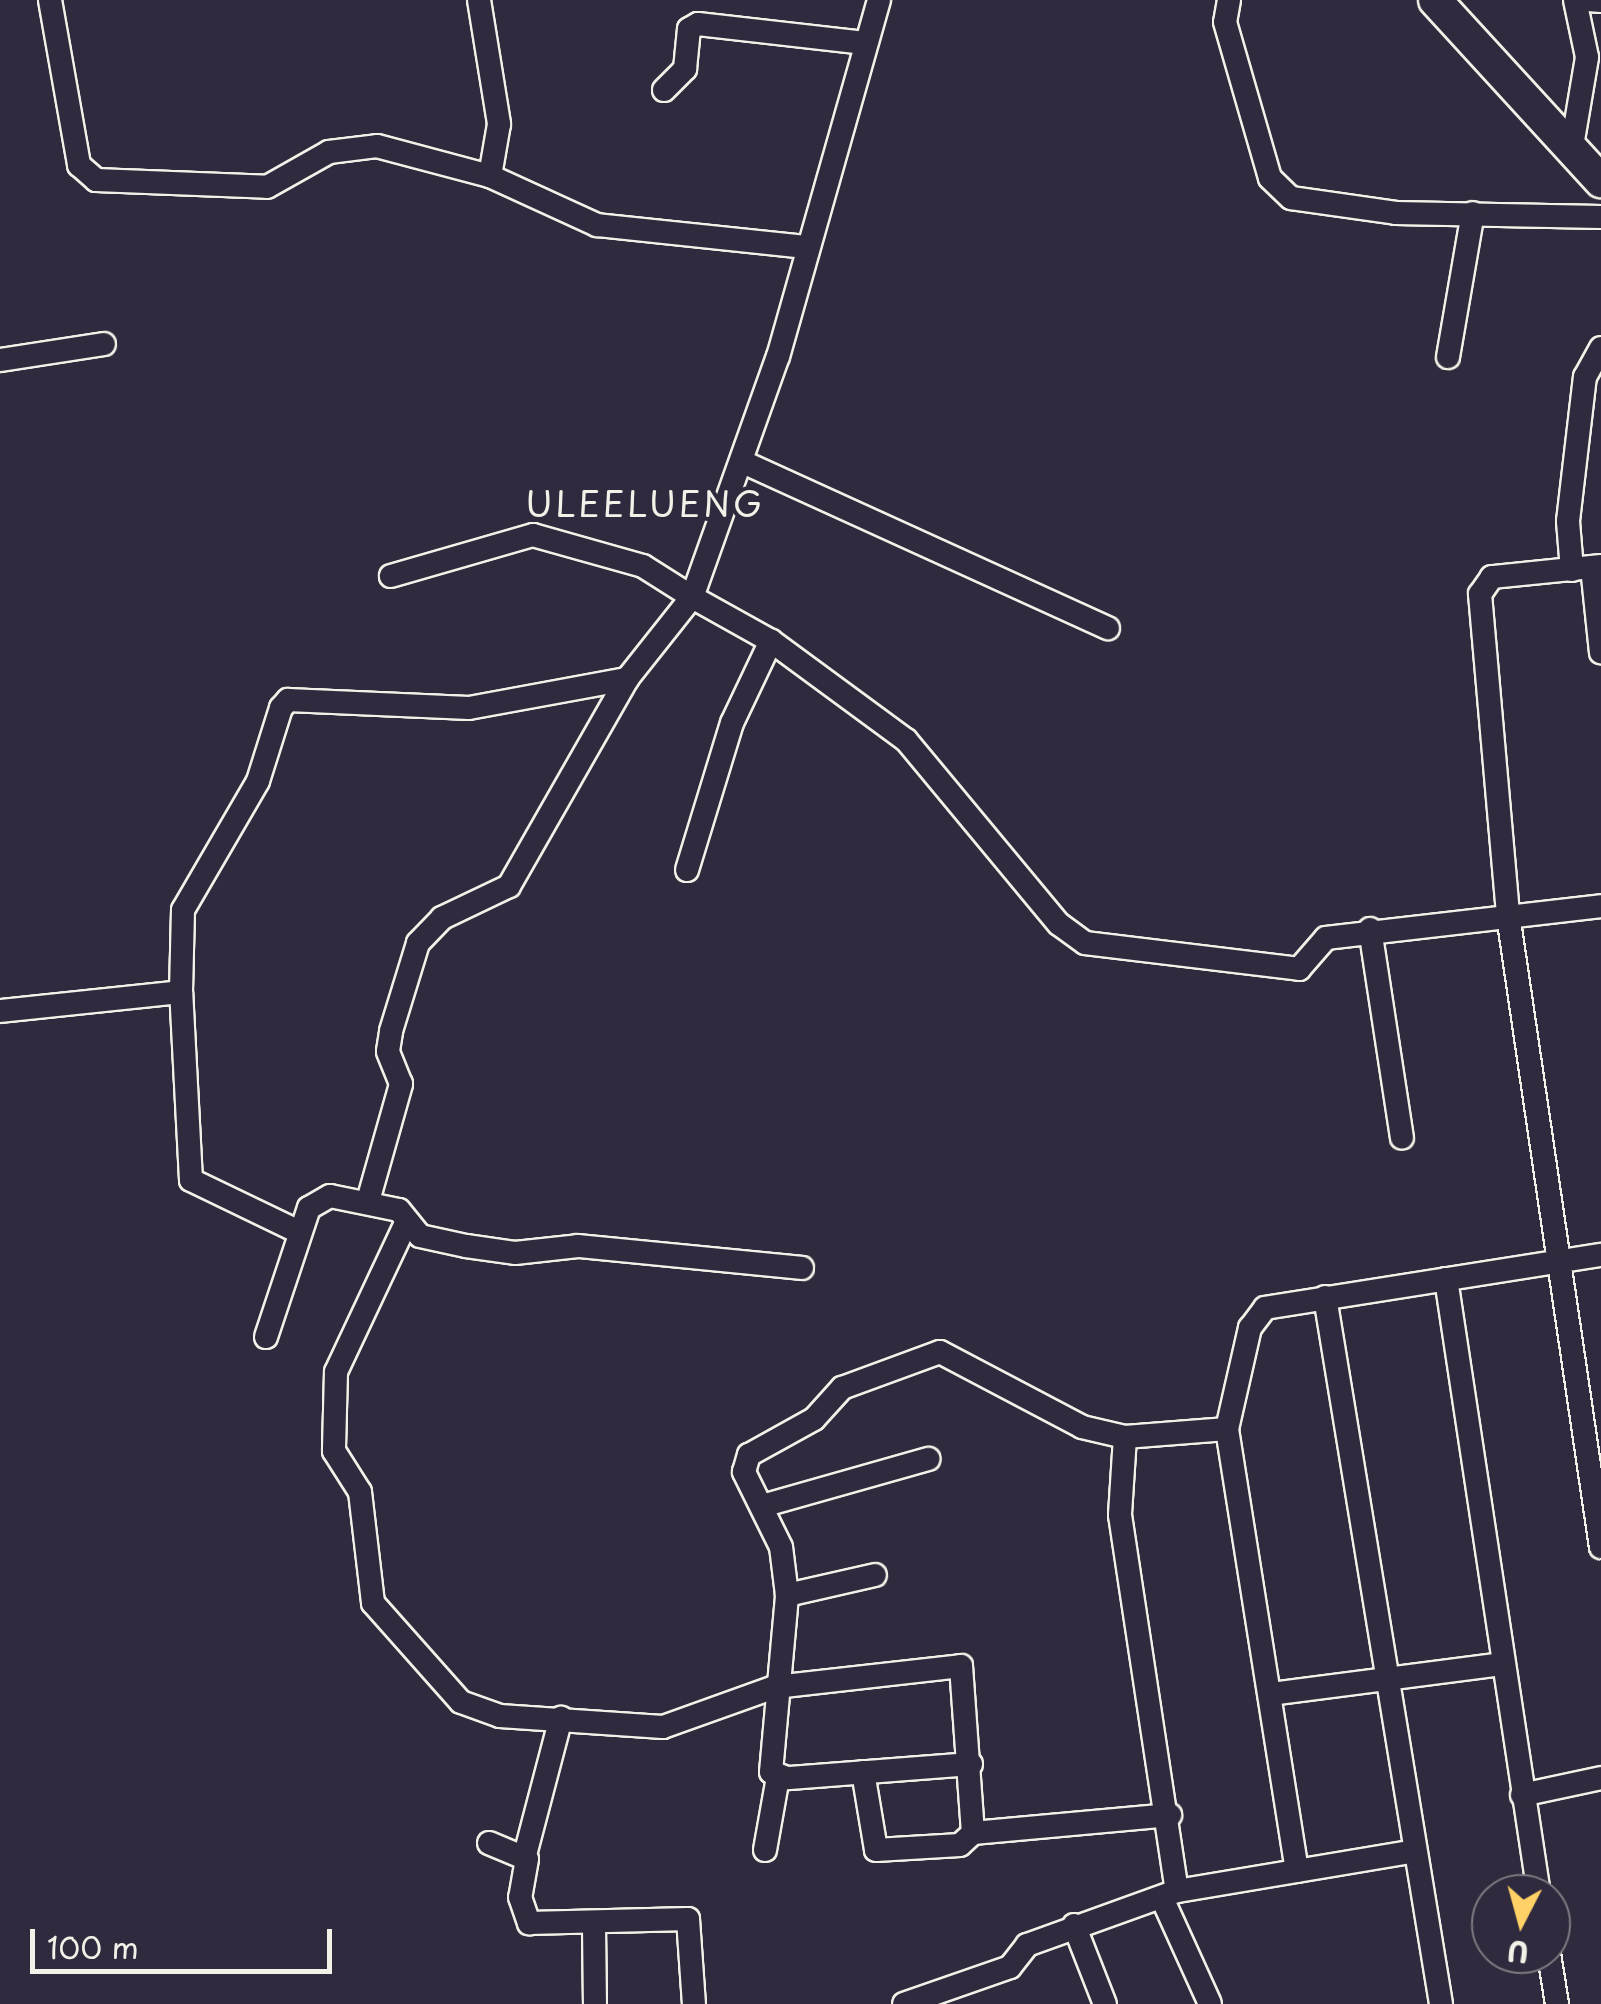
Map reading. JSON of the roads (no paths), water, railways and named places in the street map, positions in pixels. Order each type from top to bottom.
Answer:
[{"type":"street","points":[[50,0],[80,165],[96,180],[267,186],[328,152],[377,146],[490,176],[596,225],[808,247]]},
{"type":"street","points":[[478,0],[498,124],[490,176]]},
{"type":"street","points":[[368,1201],[401,1084],[388,1051],[390,1030],[418,943],[442,918],[509,886],[627,678],[692,597],[744,462],[879,0]]},
{"type":"street","points":[[1229,0],[1225,22],[1270,178],[1290,198],[1473,213],[1601,218]]},
{"type":"street","points":[[1435,0],[1601,180]]},
{"type":"street","points":[[1572,152],[1587,57],[1575,0]]},
{"type":"street","points":[[1588,0],[1601,1]]},
{"type":"street","points":[[664,90],[685,69],[689,29],[698,24],[865,43]]},
{"type":"street","points":[[1448,356],[1473,213]]},
{"type":"street","points":[[0,360],[104,344]]},
{"type":"street","points":[[1598,353],[1568,522],[1589,568],[1601,654]]},
{"type":"street","points":[[744,462],[1108,628]]},
{"type":"street","points":[[390,576],[533,535],[643,566],[771,642],[924,756],[1059,924],[1084,944],[1299,968],[1326,938],[1601,906]]},
{"type":"street","points":[[1589,568],[1492,577],[1480,588],[1508,915],[1601,1547]]},
{"type":"street","points":[[688,870],[732,723],[771,642]]},
{"type":"street","points":[[299,1232],[191,1180],[181,992],[184,910],[258,781],[284,703],[468,708],[627,678]]},
{"type":"street","points":[[1370,930],[1402,1138]]},
{"type":"street","points":[[0,1011],[181,992]]},
{"type":"street","points":[[266,1338],[299,1232],[320,1198],[368,1201],[399,1210],[426,1238],[515,1252],[578,1246],[802,1268]]},
{"type":"street","points":[[407,1222],[336,1372],[334,1450],[360,1492],[374,1603],[461,1702],[500,1716],[663,1727],[776,1686],[961,1666],[973,1832]]},
{"type":"street","points":[[1297,1871],[1227,1430],[1256,1318],[1265,1308],[1325,1297],[1601,1255]]},
{"type":"street","points":[[1446,1279],[1536,1874]]},
{"type":"street","points":[[1325,1297],[1392,1679],[1441,2004]]},
{"type":"street","points":[[765,1850],[778,1777],[769,1766],[788,1594],[781,1547],[744,1472],[749,1455],[814,1418],[842,1388],[940,1352],[1049,1414],[1125,1437],[1227,1430]]},
{"type":"street","points":[[1125,1437],[1120,1515],[1170,1815],[1170,1895],[1210,2004]]},
{"type":"street","points":[[762,1506],[928,1459]]},
{"type":"street","points":[[788,1594],[875,1575]]},
{"type":"street","points":[[1270,1694],[1502,1664]]},
{"type":"street","points":[[561,1718],[525,1855],[520,1897],[529,1923],[594,1926],[688,1919],[694,2004]]},
{"type":"street","points":[[778,1777],[971,1764]]},
{"type":"street","points":[[863,1772],[876,1850],[960,1844],[973,1832],[1170,1815]]},
{"type":"street","points":[[1522,1794],[1601,1778]]},
{"type":"street","points":[[489,1843],[525,1855]]},
{"type":"street","points":[[904,2004],[1010,1967],[1027,1944],[1170,1895],[1416,1851]]},
{"type":"street","points":[[1074,1925],[1105,2004]]},
{"type":"street","points":[[594,1926],[594,2004]]},
{"type":"street","points":[[1552,1974],[1557,2004]]},
{"type":"district","name":"ULEELUENG","points":[[645,503]]}]
